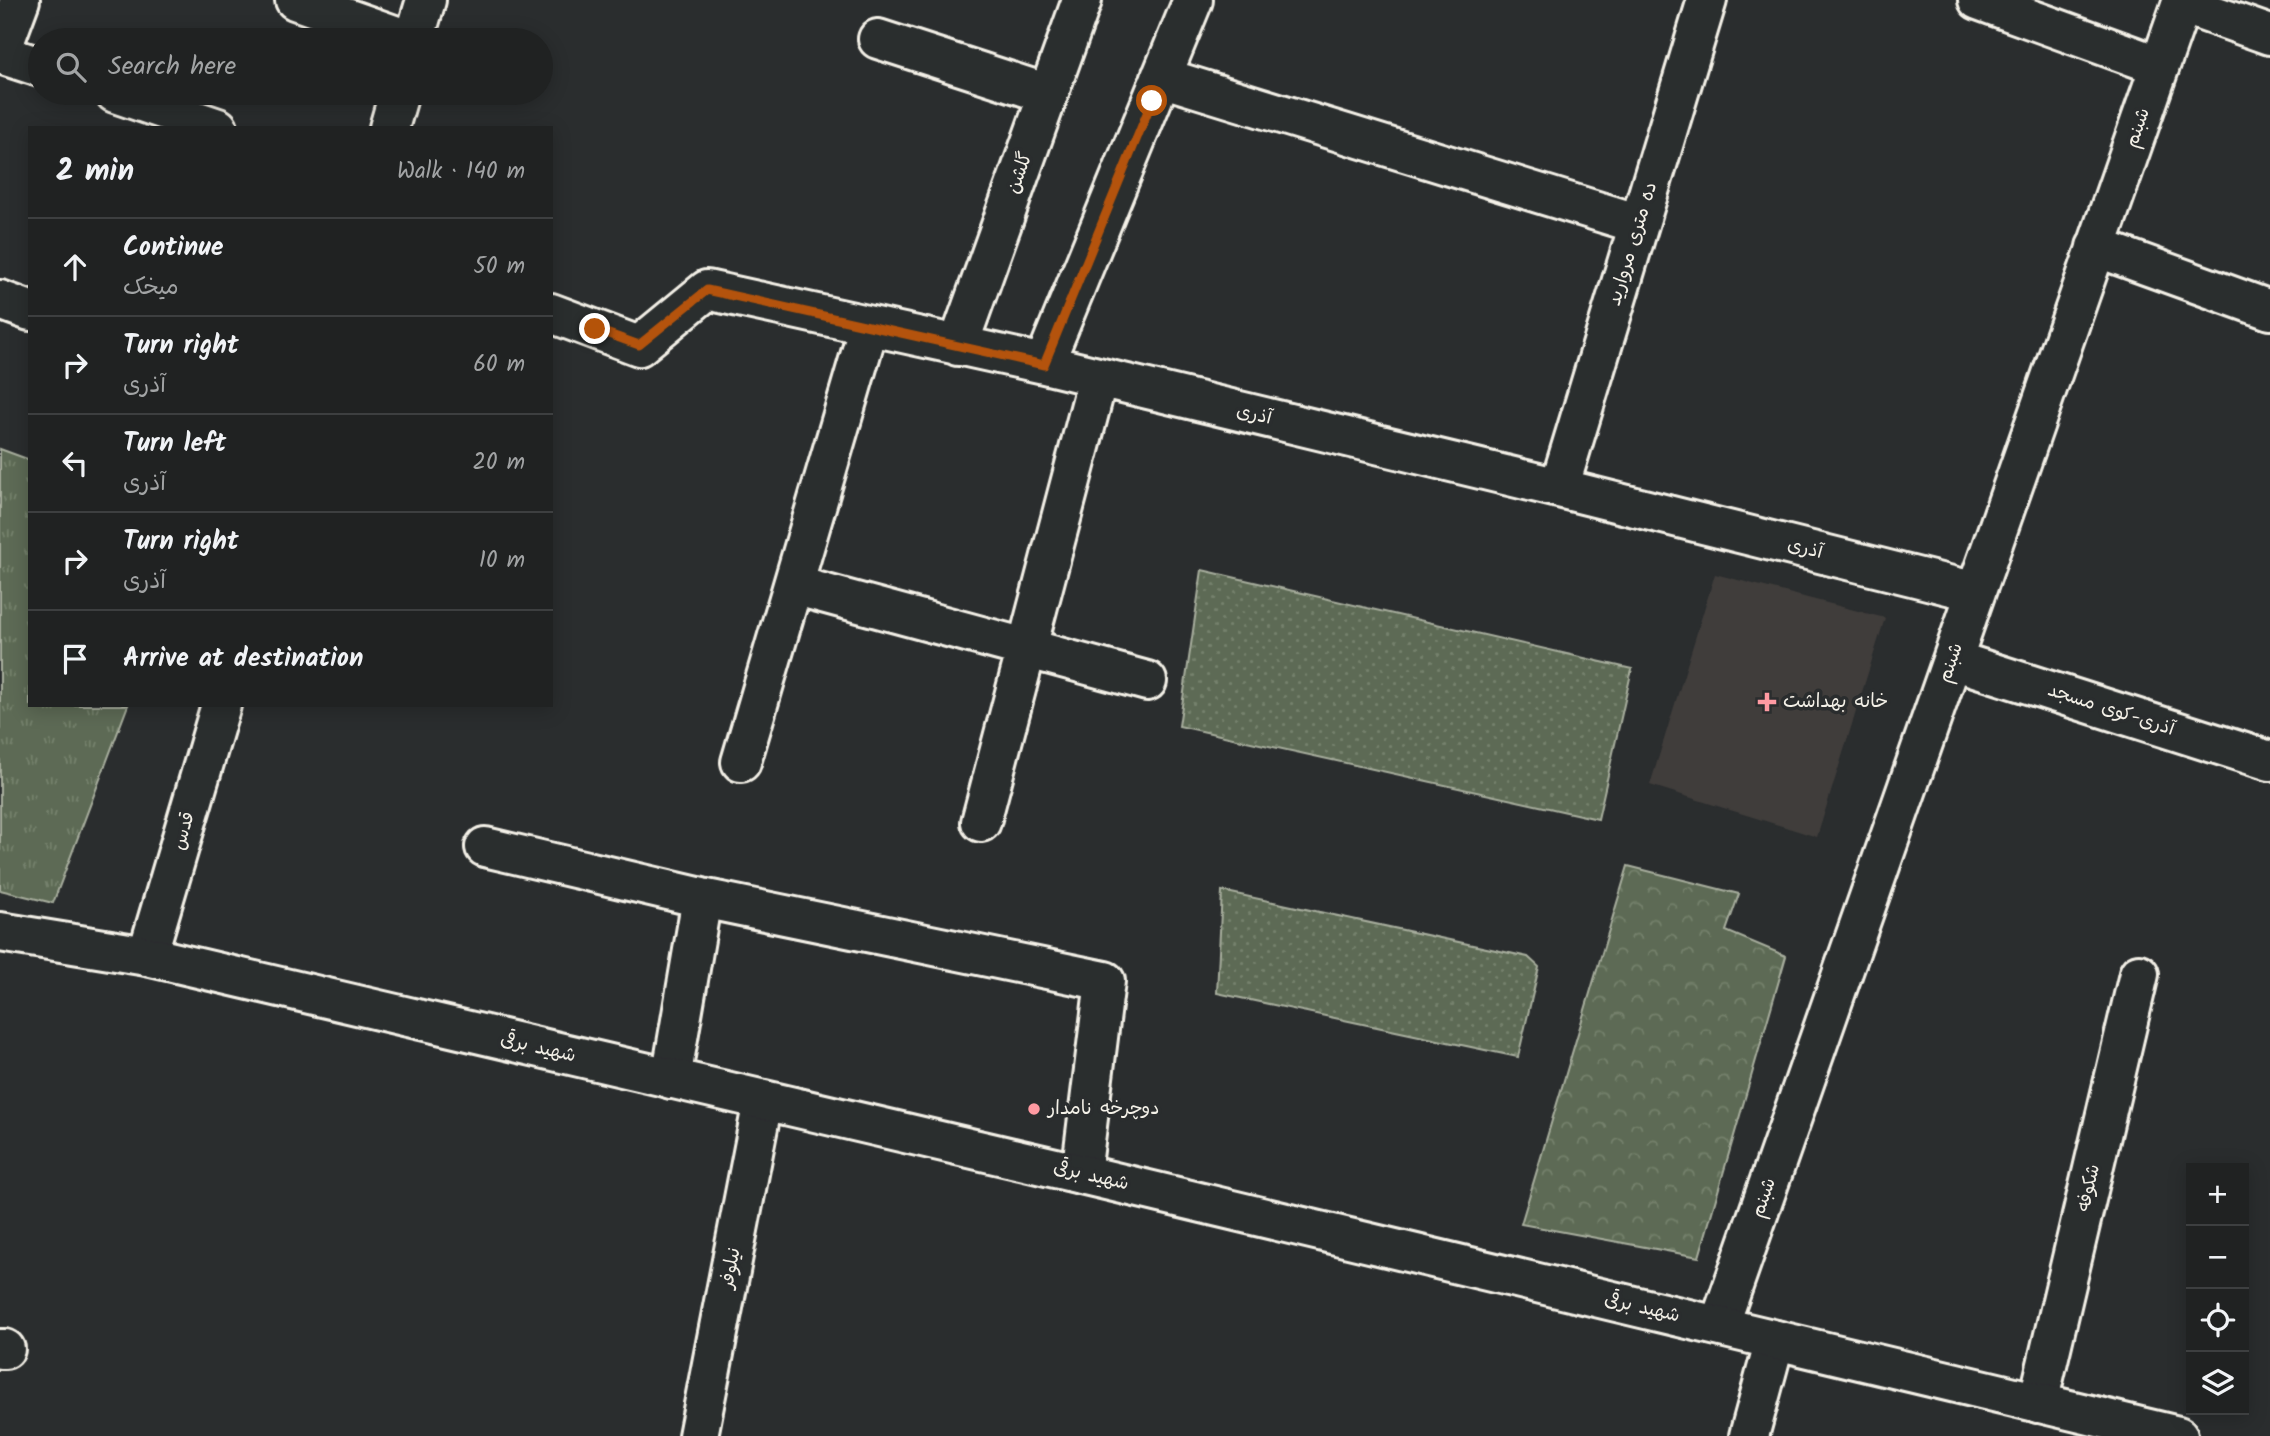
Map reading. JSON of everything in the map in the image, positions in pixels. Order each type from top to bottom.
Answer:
[{"type":"street","points":[[20,0],[0,54],[28,63]]},
{"type":"street","points":[[295,0],[374,28]]},
{"type":"street","points":[[418,28],[426,0]]},
{"type":"street","name":"گلشن","points":[[958,346],[1082,0]]},
{"type":"street","points":[[1044,365],[1193,0]]},
{"type":"street","name":"ده متری مروارید","points":[[1559,488],[1707,0]]},
{"type":"street","points":[[1978,0],[2160,66]]},
{"type":"street","points":[[2182,2],[2270,35]]},
{"type":"street","name":"شبنم","points":[[1719,1326],[2182,2]]},
{"type":"street","points":[[878,39],[1048,94]]},
{"type":"street","points":[[1161,77],[1639,224]]},
{"type":"street","points":[[150,105],[212,126]]},
{"type":"street","points":[[390,126],[396,105]]},
{"type":"street","points":[[2096,247],[2270,310]]},
{"type":"street","name":"آذری","points":[[553,314],[639,345],[707,290],[1098,377],[1976,592]]},
{"type":"street","points":[[0,300],[28,310]]},
{"type":"street","points":[[741,762],[869,326]]},
{"type":"street","points":[[981,822],[1098,377]]},
{"type":"street","points":[[793,585],[1147,681]]},
{"type":"street","name":"آذری-کوی مسجد","points":[[1953,660],[2270,761]]},
{"type":"street","name":"قدس","points":[[147,956],[220,707]]},
{"type":"street","points":[[485,847],[702,898],[1105,981],[1082,1174]]},
{"type":"street","points":[[671,1079],[702,898]]},
{"type":"street","name":"شهید برقی","points":[[0,933],[147,956],[1082,1174],[2178,1436]]},
{"type":"street","name":"شکوفه","points":[[2038,1403],[2139,974]]},
{"type":"street","name":"نیلوفر","points":[[698,1436],[763,1101]]},
{"type":"street","points":[[1749,1436],[1774,1340]]},
{"type":"shaded area","name":"خانه بهداشت","points":[[1715,574],[1885,618],[1817,837],[1650,785]]},
{"type":"green space","points":[[0,449],[28,459],[28,707],[127,707],[53,903],[0,890]]},
{"type":"green space","points":[[1202,570],[1632,669],[1598,819],[1179,726]]},
{"type":"green space","points":[[1628,866],[1739,894],[1726,931],[1786,956],[1699,1257],[1521,1224]]},
{"type":"green space","points":[[1222,891],[1528,957],[1539,967],[1518,1057],[1217,993]]},
{"type":"place","name":"خانه بهداشت","points":[[1767,702]]},
{"type":"place","name":"دوچرخه نامدار","points":[[1034,1109]]},
{"type":"route","points":[[595,329],[639,345],[707,290],[1044,365],[1152,101]]}]
